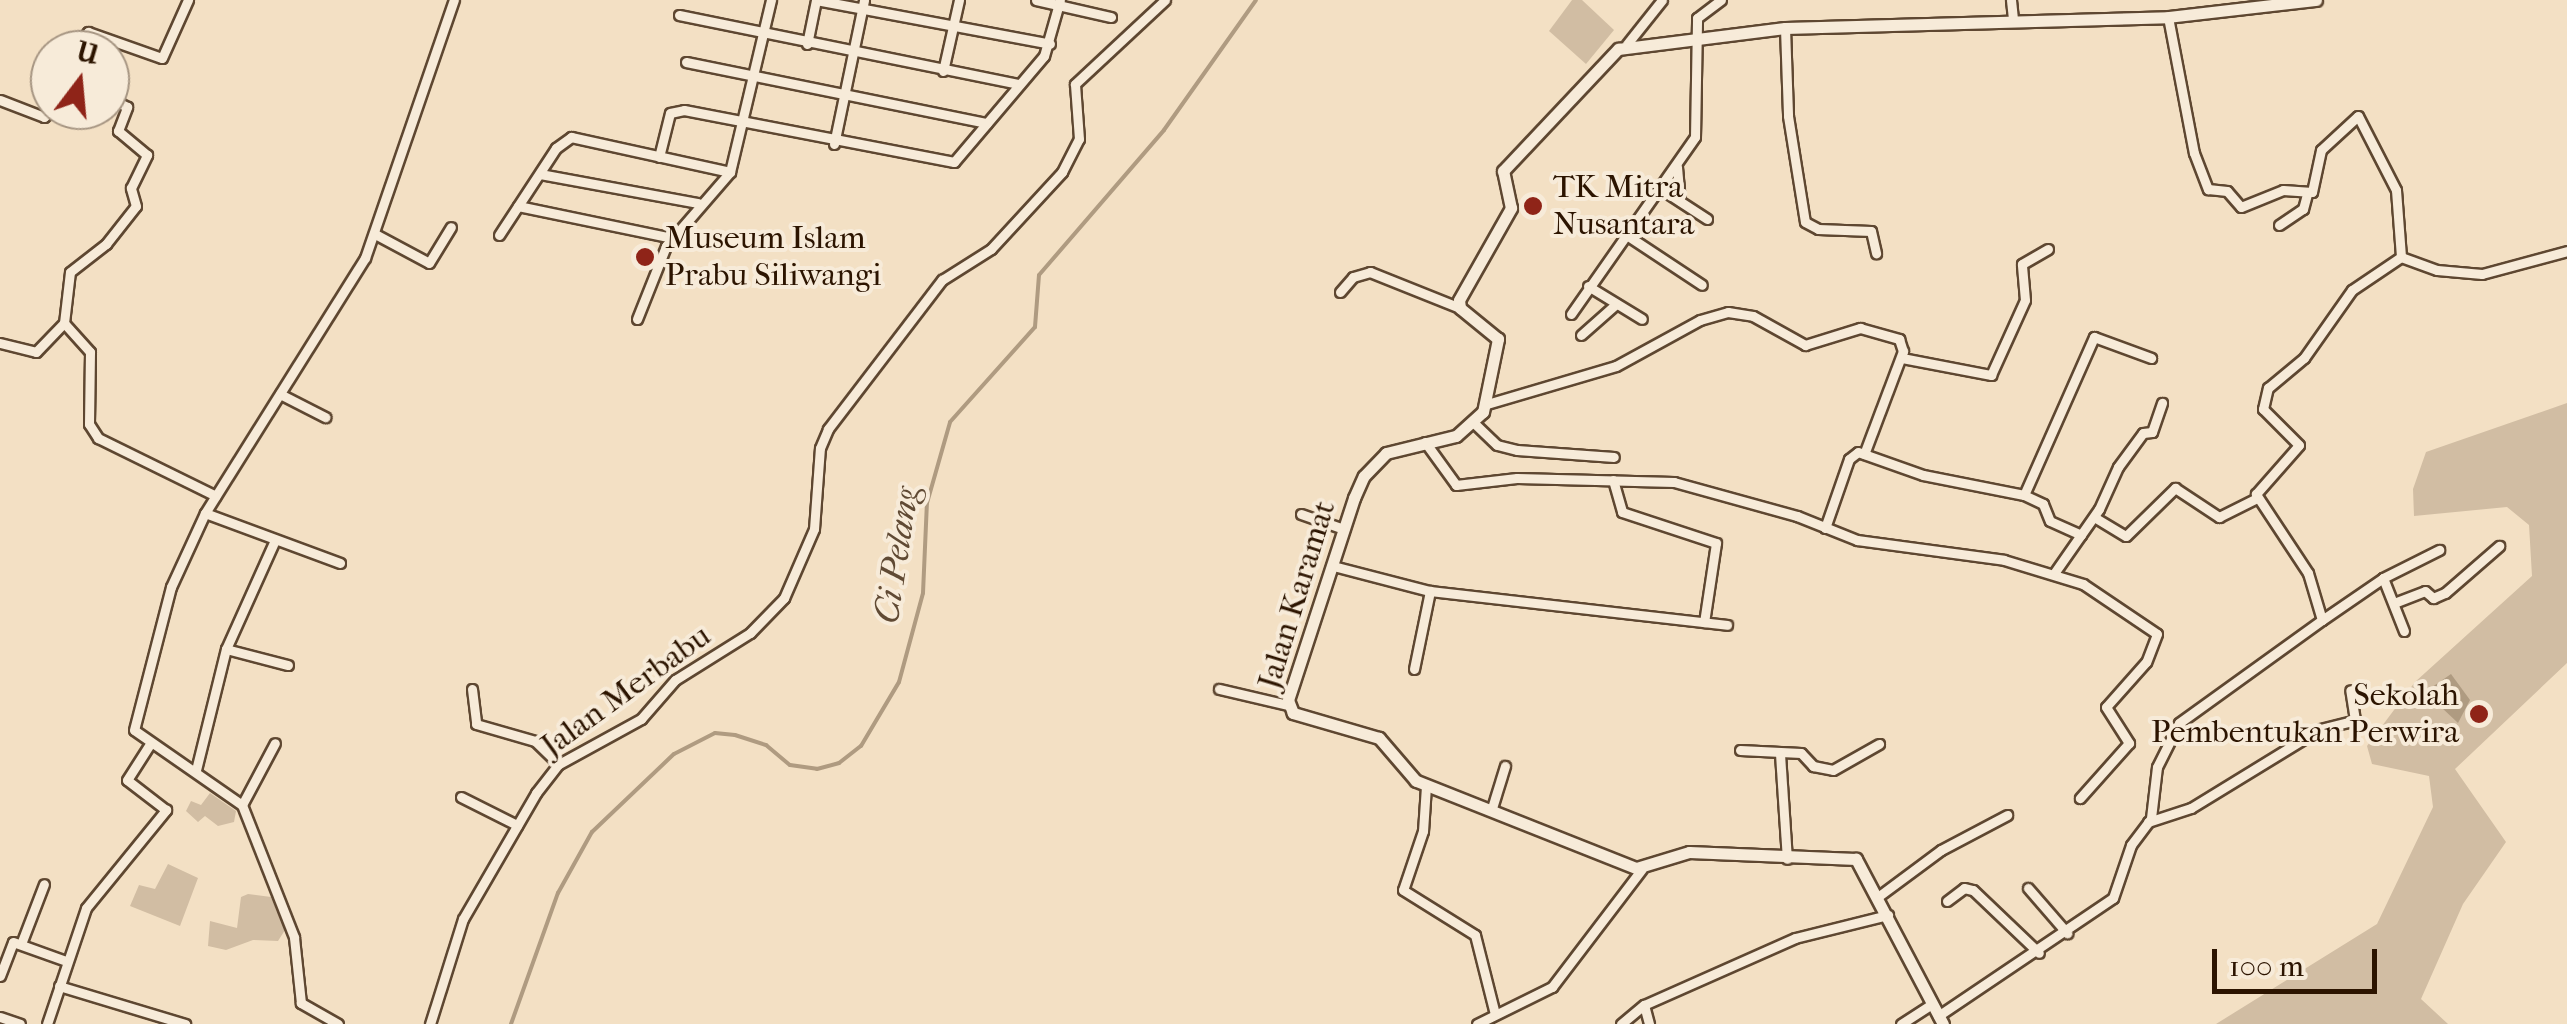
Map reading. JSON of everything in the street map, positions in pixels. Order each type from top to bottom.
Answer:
[{"type":"street","points":[[130,47],[162,58],[188,0]]},
{"type":"street","points":[[338,1024],[301,1003],[294,937],[242,805],[196,770],[136,736],[134,725],[171,586],[205,514],[374,234],[454,0]]},
{"type":"street","points":[[637,319],[672,238],[698,203],[730,172],[771,0]]},
{"type":"street","points":[[806,44],[816,0],[863,5],[953,27],[1050,44]]},
{"type":"street","points":[[943,71],[959,0]]},
{"type":"street","points":[[1036,0],[1060,2],[1111,18]]},
{"type":"street","name":"Jalan Merbabu","points":[[430,1024],[463,919],[517,825],[559,764],[641,718],[675,680],[750,633],[784,598],[814,529],[820,448],[828,429],[942,280],[992,249],[1062,172],[1078,139],[1075,84],[1165,0]]},
{"type":"street","points":[[1460,308],[1461,292],[1512,204],[1506,166],[1594,70],[1627,44],[1662,0]]},
{"type":"street","points":[[1571,314],[1677,168],[1698,127],[1697,17],[1721,0]]},
{"type":"street","points":[[2011,0],[2013,18]]},
{"type":"street","points":[[1627,44],[1696,42],[1785,28],[2168,16],[2206,6],[2316,0]]},
{"type":"street","points":[[659,157],[674,110],[950,164],[1050,44],[1060,2]]},
{"type":"street","points":[[834,144],[863,5]]},
{"type":"street","points":[[679,15],[763,36],[1019,84]]},
{"type":"street","points":[[2168,16],[2194,153],[2208,189],[2227,190],[2241,208],[2283,190],[2308,194]]},
{"type":"street","points":[[1785,28],[1788,116],[1805,222],[1818,229],[1872,232],[1876,252]]},
{"type":"street","points":[[686,62],[844,98],[988,123]]},
{"type":"street","points":[[0,100],[30,112]]},
{"type":"street","points":[[2279,224],[2303,210],[2321,150],[2353,116],[2360,117],[2396,190],[2401,256]]},
{"type":"street","points":[[0,343],[34,354],[64,324],[69,274],[133,210],[130,188],[147,157],[119,130]]},
{"type":"street","points":[[498,236],[571,137],[730,172]]},
{"type":"street","points":[[1677,168],[1680,201]]},
{"type":"street","points":[[540,174],[698,203]]},
{"type":"street","points":[[1662,189],[1707,218]]},
{"type":"street","points":[[518,206],[672,238]]},
{"type":"street","points":[[374,234],[429,263],[451,227]]},
{"type":"street","points":[[1626,234],[1702,285]]},
{"type":"street","points":[[1902,358],[1991,375],[2025,300],[2022,264],[2048,249]]},
{"type":"street","points":[[2401,256],[2436,270],[2482,274],[2567,251]]},
{"type":"street","points":[[2094,517],[2126,536],[2175,488],[2219,517],[2257,498],[2265,477],[2298,445],[2265,412],[2266,392],[2304,358],[2352,290],[2401,256]]},
{"type":"street","points":[[1340,292],[1353,276],[1370,272],[1460,308],[1498,338],[1487,404],[1474,424],[1497,445],[1614,457]]},
{"type":"street","points":[[1588,286],[1642,319]]},
{"type":"street","points":[[1581,335],[1616,304]]},
{"type":"street","points":[[1487,404],[1616,366],[1700,320],[1728,312],[1753,316],[1805,345],[1860,328],[1899,339],[1902,358],[1864,454]]},
{"type":"street","points":[[64,324],[90,352],[88,418],[94,434],[216,496]]},
{"type":"street","points":[[2024,495],[2094,337],[2151,358]]},
{"type":"street","points":[[280,394],[325,417]]},
{"type":"street","points":[[2055,572],[2094,517],[2118,467],[2143,434],[2152,432],[2162,403]]},
{"type":"street","name":"Jalan Karamat","points":[[1474,424],[1456,436],[1398,448],[1370,468],[1344,529],[1337,566],[1288,704],[1298,715],[1378,738],[1426,786],[1492,808],[1642,869]]},
{"type":"street","points":[[1426,442],[1456,484],[1518,478],[1692,486],[1887,548],[2055,572],[2157,634],[2146,662],[2106,707],[2129,743],[2080,798]]},
{"type":"street","points":[[1825,528],[1851,455],[1864,454],[1923,475],[2024,495],[2042,504],[2050,521],[2081,536]]},
{"type":"street","points":[[1614,480],[1622,512],[1716,543],[1704,622]]},
{"type":"street","points":[[2257,498],[2308,572],[2322,620]]},
{"type":"street","points":[[205,514],[340,562]]},
{"type":"street","points":[[1301,514],[1344,529]]},
{"type":"street","points":[[196,770],[226,649],[275,540]]},
{"type":"street","points":[[2394,602],[2425,591],[2433,598],[2445,593],[2499,546]]},
{"type":"street","points":[[1900,1024],[1937,1015],[2039,953],[2117,894],[2122,865],[2148,822],[2157,767],[2178,723],[2383,578],[2439,550]]},
{"type":"street","points":[[1337,566],[1430,591],[1727,624]]},
{"type":"street","points":[[2383,578],[2404,631]]},
{"type":"street","points":[[1414,669],[1430,591]]},
{"type":"street","points":[[226,649],[288,665]]},
{"type":"street","points":[[472,689],[476,724],[535,741],[559,764]]},
{"type":"street","points":[[1219,689],[1288,704]]},
{"type":"street","points":[[2148,822],[2191,808],[2304,737],[2355,720],[2350,690]]},
{"type":"street","points":[[242,805],[276,743]]},
{"type":"street","points":[[47,1024],[66,961],[90,904],[166,808],[127,780],[150,744]]},
{"type":"street","points":[[1740,750],[1801,753],[1814,766],[1832,770],[1879,744]]},
{"type":"street","points":[[1780,754],[1787,858]]},
{"type":"street","points":[[1492,808],[1504,766]]},
{"type":"street","points":[[1426,786],[1423,831],[1403,890],[1471,930],[1495,1014]]},
{"type":"street","points":[[461,797],[517,825]]},
{"type":"street","points":[[1879,896],[1941,850],[2007,815]]},
{"type":"street","points":[[1477,1024],[1552,987],[1642,869],[1689,852],[1787,858],[1850,856],[1879,896],[1937,1015]]},
{"type":"street","points":[[21,944],[44,884]]},
{"type":"street","points":[[1947,901],[1964,888],[1973,890],[2039,953]]},
{"type":"street","points":[[2028,888],[2067,934]]},
{"type":"street","points":[[1621,1024],[1644,1005],[1806,934],[1888,915]]},
{"type":"street","points":[[0,976],[12,942],[66,961]]},
{"type":"street","points":[[59,986],[185,1024]]},
{"type":"street","points":[[1644,1005],[1649,1024]]},
{"type":"street","points":[[0,1017],[20,1024]]},
{"type":"shaded area","points":[[1572,0],[1582,0],[1614,30],[1586,64],[1549,31]]},
{"type":"shaded area","name":"Sekolah Pembentukan Perwira","points":[[2567,403],[2567,663],[2455,769],[2506,842],[2463,904],[2421,999],[2448,1024],[2216,1024],[2377,924],[2433,807],[2429,776],[2372,764],[2367,746],[2415,682],[2532,576],[2529,525],[2507,507],[2414,516],[2413,489],[2426,452]]},
{"type":"shaded area","points":[[2451,674],[2470,700],[2458,723],[2425,692]]},
{"type":"shaded area","points":[[210,793],[236,811],[234,822],[218,826],[205,816],[198,822],[186,811],[191,801],[201,805]]},
{"type":"shaded area","points":[[168,864],[198,878],[180,926],[130,906],[139,885],[155,889]]},
{"type":"shaded area","points":[[241,897],[271,897],[285,930],[278,941],[253,940],[226,950],[208,946],[210,921],[237,928]]},
{"type":"waterway","name":"Ci Pelang","points":[[511,1024],[558,893],[592,832],[674,754],[715,733],[735,735],[766,745],[790,765],[817,769],[839,763],[861,746],[899,682],[923,593],[927,503],[950,422],[1035,327],[1039,275],[1164,130],[1256,0]]},
{"type":"place","name":"TK Mitra Nusantara","points":[[1533,206]]},
{"type":"place","name":"Museum Islam Prabu Siliwangi","points":[[645,257]]},
{"type":"place","name":"Sekolah Pembentukan Perwira","points":[[2479,714]]}]
